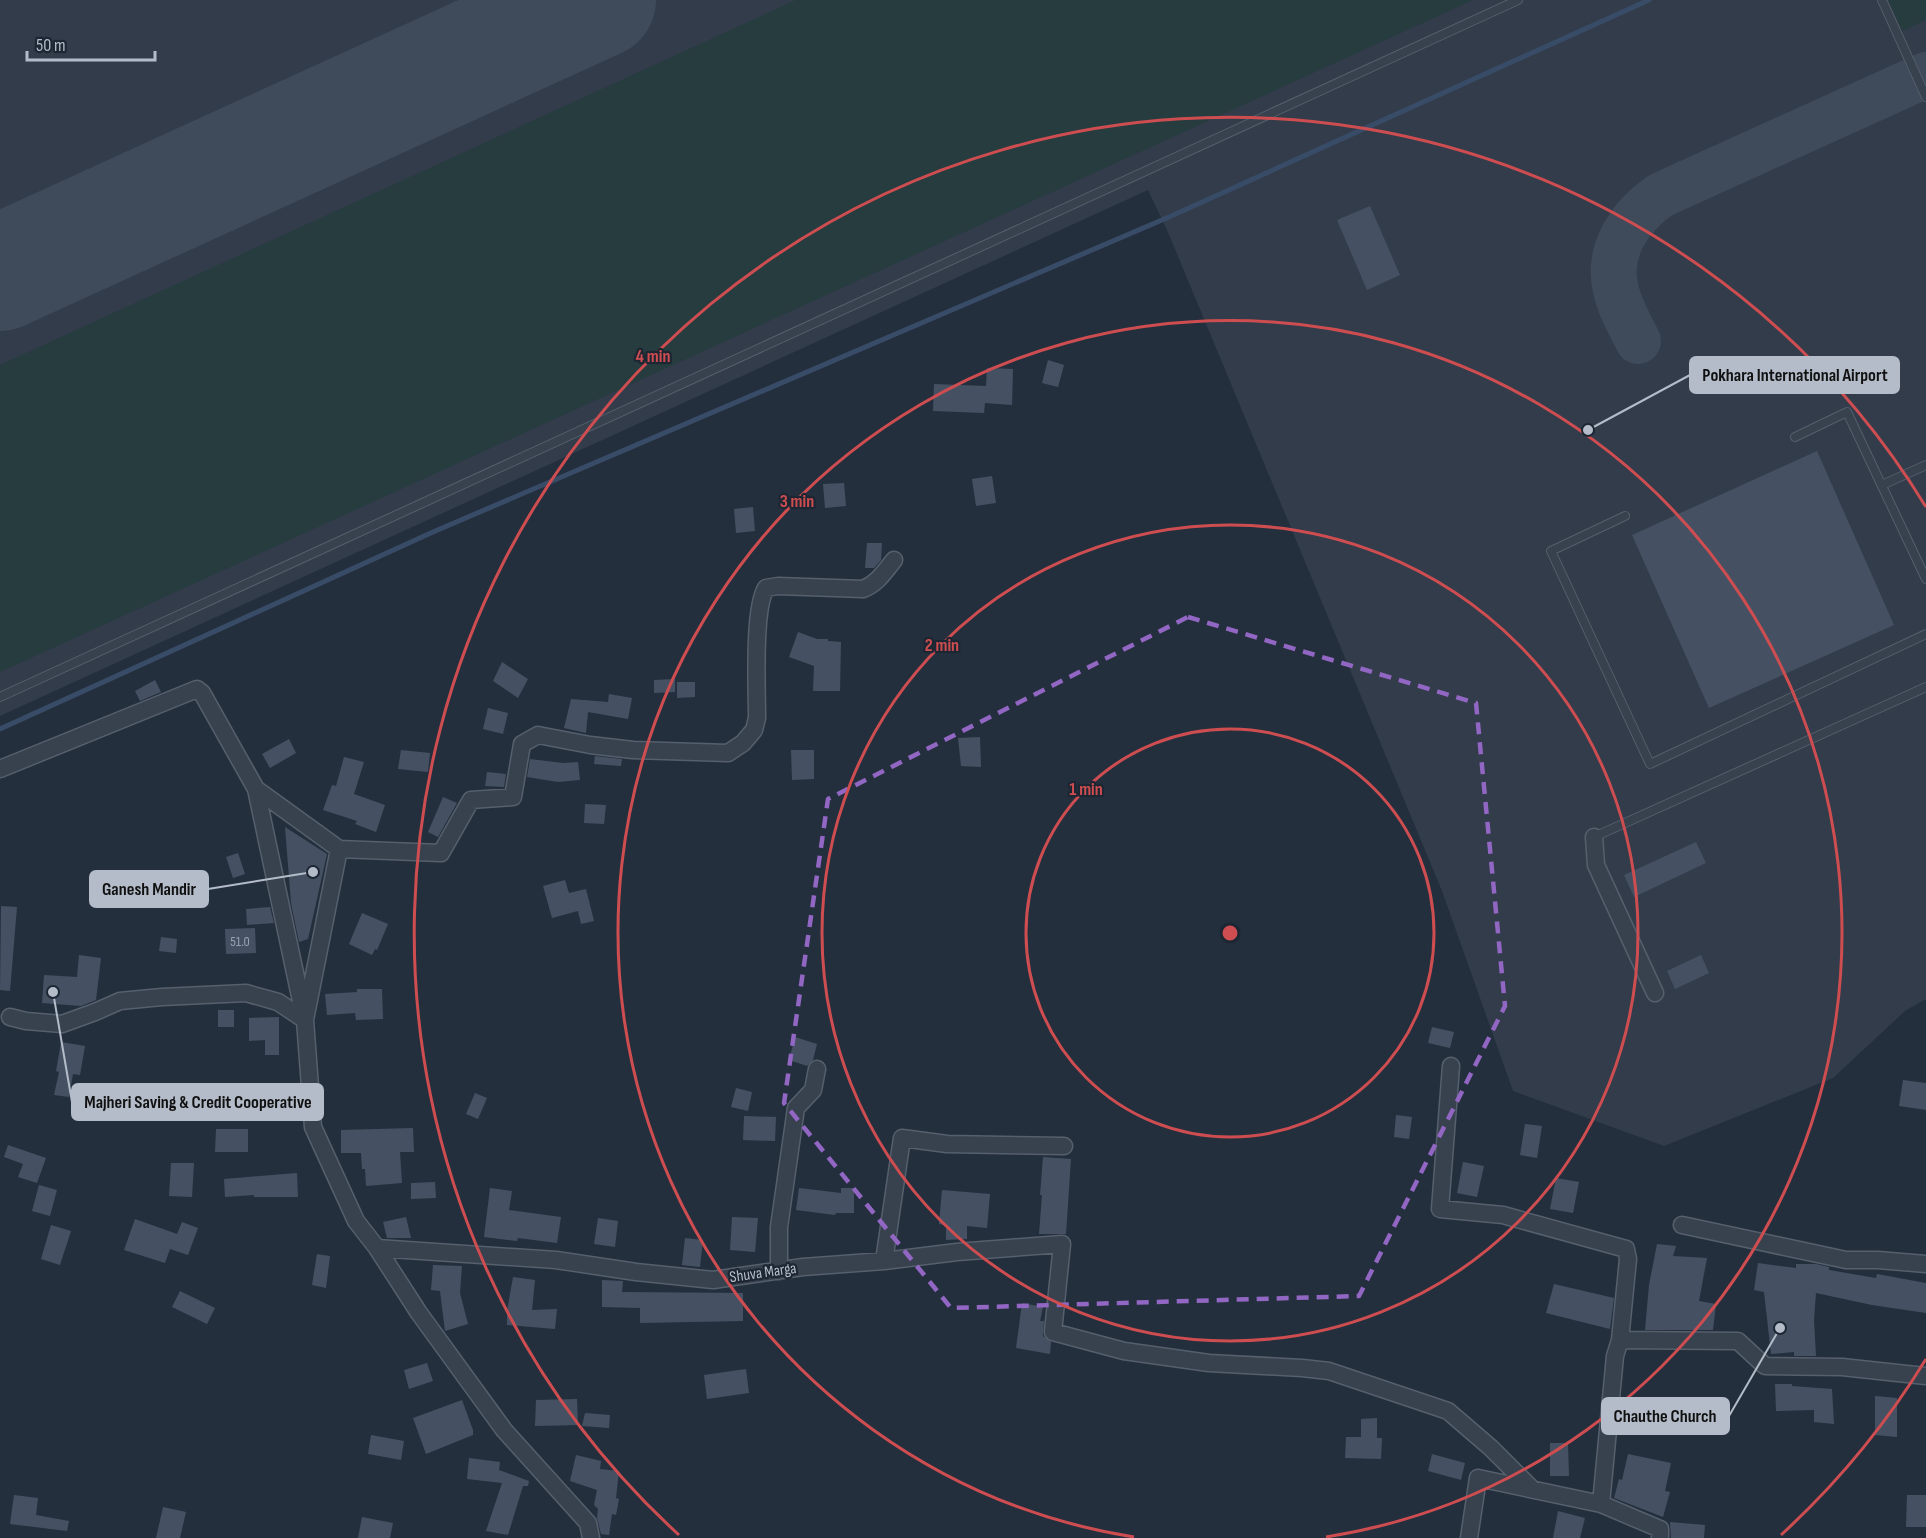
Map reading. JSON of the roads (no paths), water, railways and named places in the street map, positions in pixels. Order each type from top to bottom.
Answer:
[{"type":"street","points":[[256,789],[339,849],[441,853],[471,800],[513,797],[522,744],[538,735],[633,750],[728,753],[743,743],[754,730],[757,718],[759,614],[766,588],[778,586],[863,589],[871,586],[882,576],[894,560]]},
{"type":"street","points":[[0,769],[197,689],[202,693],[256,789],[305,1020],[313,1127],[356,1221],[377,1248],[418,1313],[504,1431],[588,1523],[591,1538]]},
{"type":"street","points":[[1594,837],[1596,866],[1655,993]]},
{"type":"street","points":[[305,1020],[339,849]]},
{"type":"street","points":[[10,1017],[62,1024],[120,1001],[246,993],[278,1002],[305,1020]]},
{"type":"street","points":[[1451,1066],[1440,1209],[1503,1215],[1626,1249],[1628,1259],[1620,1340],[1615,1356],[1607,1460],[1601,1504]]},
{"type":"street","points":[[779,1271],[780,1227],[796,1108],[813,1090],[817,1070]]},
{"type":"street","points":[[884,1261],[902,1138],[947,1144],[1064,1146]]},
{"type":"street","points":[[1682,1225],[1846,1260],[1926,1264]]},
{"type":"street","name":"Shuva Marga","points":[[377,1248],[556,1260],[713,1280],[957,1252],[1062,1244],[1053,1332],[1124,1351],[1209,1364],[1329,1371],[1448,1411],[1491,1448],[1532,1490]]},
{"type":"street","points":[[1620,1340],[1738,1341],[1765,1366],[1842,1367],[1926,1376]]},
{"type":"street","points":[[1469,1538],[1478,1478],[1601,1504],[1660,1529],[1660,1538]]},
{"type":"lane","points":[[0,697],[1518,0]]},
{"type":"lane","points":[[1882,0],[1926,97]]},
{"type":"lane","points":[[1795,437],[1847,412],[1926,579]]},
{"type":"lane","points":[[1882,485],[1926,465]]},
{"type":"lane","points":[[1625,516],[1551,551],[1650,764],[1926,634]]},
{"type":"lane","points":[[1594,837],[1926,687]]},
{"type":"waterway","points":[[0,729],[433,532],[1169,217],[1649,0]]},
{"type":"place","name":"Pokhara International Airport","points":[[1588,430]]},
{"type":"place","name":"Ganesh Mandir","points":[[313,872]]},
{"type":"place","name":"Majheri Saving & Credit Cooperative","points":[[53,992]]},
{"type":"place","name":"Chauthe Church","points":[[1780,1328]]}]
